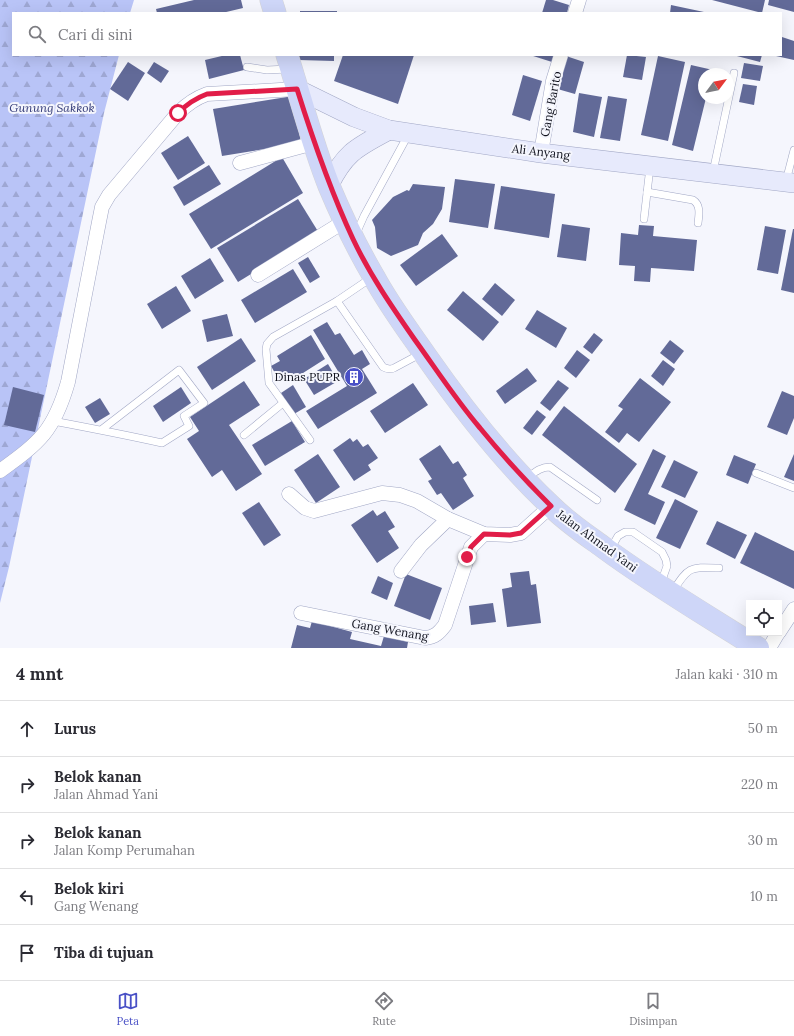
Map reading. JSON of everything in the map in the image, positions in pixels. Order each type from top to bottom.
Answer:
[{"type":"main road","points":[[271,0],[275,12]]},
{"type":"main road","name":"Jalan Ahmad Yani","points":[[292,71],[314,143],[329,185],[349,231],[373,277],[389,303],[479,426],[526,480],[551,506],[574,526],[666,589],[758,648]]},
{"type":"street","points":[[575,12],[579,0]]},
{"type":"street","name":"Gang Barito","points":[[542,153],[553,81],[561,56]]},
{"type":"street","points":[[0,471],[31,448],[43,436],[62,403],[68,382],[102,207],[109,195],[178,113],[189,103],[198,97],[207,94],[292,71]]},
{"type":"street","name":"Ali Anyang","points":[[292,71],[354,117],[389,130],[542,153],[790,182]]},
{"type":"street","points":[[329,185],[338,168],[348,155],[359,146],[389,130]]},
{"type":"street","points":[[240,163],[314,143]]},
{"type":"street","points":[[258,275],[349,231]]},
{"type":"street","points":[[289,494],[305,508],[314,511],[382,494],[392,493],[417,502],[448,519],[484,534],[510,535],[521,533],[551,506]]},
{"type":"street","points":[[401,571],[421,545],[448,519]]},
{"type":"street","name":"Gang Wenang","points":[[301,613],[425,638],[431,643],[445,625],[471,547],[484,534]]},
{"type":"street","points":[[782,627],[794,609]]},
{"type":"street","points":[[769,648],[776,636]]},
{"type":"lane","points":[[247,67],[267,70],[292,71]]},
{"type":"lane","points":[[713,173],[727,104]]},
{"type":"lane","points":[[349,231],[364,216],[409,133]]},
{"type":"lane","points":[[790,182],[794,150]]},
{"type":"lane","points":[[644,219],[651,165]]},
{"type":"lane","points":[[647,192],[697,202],[699,208],[698,224]]},
{"type":"lane","points":[[310,440],[269,383],[266,349],[267,344],[273,337],[337,301],[373,277]]},
{"type":"lane","points":[[337,301],[383,367],[386,369],[390,370],[424,352]]},
{"type":"lane","points":[[53,421],[162,443],[189,426],[184,416],[204,403],[179,370],[101,430]]},
{"type":"lane","points":[[244,435],[283,403]]},
{"type":"lane","points":[[526,480],[538,470],[544,467],[550,467],[597,500]]},
{"type":"lane","points":[[756,472],[794,488]]},
{"type":"lane","points":[[609,551],[618,536],[625,532],[633,532],[662,552],[667,566],[666,589]]},
{"type":"lane","points":[[666,589],[689,570],[697,567],[719,568]]},
{"type":"green space","name":"Gunung Sakkok","points":[[0,0],[134,0],[130,12],[12,12],[12,56],[119,56],[104,113],[9,567],[0,603]]},
{"type":"building","points":[[194,0],[241,0],[243,8],[226,12],[157,12],[156,9]]},
{"type":"building","points":[[546,0],[553,0],[569,5],[567,12],[542,12]]},
{"type":"building","points":[[712,0],[765,0],[762,12]]},
{"type":"building","points":[[769,0],[794,0],[794,12],[768,5]]},
{"type":"building","points":[[671,5],[704,12],[670,12]]},
{"type":"building","points":[[300,11],[337,11],[337,12]]},
{"type":"building","points":[[782,37],[794,41],[794,60],[776,56],[782,56]]},
{"type":"building","points":[[222,56],[240,56],[244,70],[209,79],[205,60]]},
{"type":"building","points":[[299,56],[334,56],[334,61],[299,60]]},
{"type":"building","points":[[343,56],[414,56],[398,104],[334,81]]},
{"type":"building","points":[[533,56],[554,56],[552,62]]},
{"type":"building","points":[[563,56],[584,62],[575,94],[554,88]]},
{"type":"building","points":[[627,56],[646,57],[642,80],[623,77]]},
{"type":"building","points":[[658,56],[685,62],[668,141],[641,135]]},
{"type":"building","points":[[737,56],[762,56],[760,62]]},
{"type":"building","points":[[128,62],[145,73],[128,101],[110,89]]},
{"type":"building","points":[[154,62],[169,71],[161,83],[147,73]]},
{"type":"building","points":[[744,63],[763,66],[760,81],[741,78]]},
{"type":"building","points":[[691,65],[704,68],[698,68],[698,104],[705,104],[693,151],[672,145]]},
{"type":"building","points":[[523,75],[542,81],[530,121],[512,115]]},
{"type":"building","points":[[743,84],[757,86],[754,105],[739,102]]},
{"type":"building","points":[[579,93],[602,97],[594,137],[573,132]]},
{"type":"building","points":[[293,96],[301,143],[222,156],[213,109]]},
{"type":"building","points":[[608,96],[627,99],[620,141],[600,138]]},
{"type":"building","points":[[188,136],[205,163],[178,180],[161,153]]},
{"type":"building","points":[[282,157],[303,193],[211,249],[189,214]]},
{"type":"building","points":[[209,165],[221,184],[184,206],[173,187]]},
{"type":"building","points":[[455,179],[495,184],[488,228],[449,222]]},
{"type":"building","points":[[413,184],[445,187],[442,209],[433,224],[423,233],[418,245],[391,256],[377,248],[375,227],[372,220],[393,197],[407,190],[409,191]]},
{"type":"building","points":[[501,186],[555,194],[549,238],[494,229]]},
{"type":"building","points":[[298,199],[319,233],[238,282],[217,248]]},
{"type":"building","points":[[562,224],[590,228],[586,261],[557,257]]},
{"type":"building","points":[[639,225],[654,226],[653,236],[697,240],[694,271],[651,268],[650,282],[634,281],[635,266],[619,265],[621,233],[638,235]]},
{"type":"building","points":[[765,226],[786,230],[778,274],[757,270]]},
{"type":"building","points":[[794,229],[794,293],[781,290]]},
{"type":"building","points":[[442,234],[458,256],[416,286],[400,265]]},
{"type":"building","points":[[308,257],[320,277],[310,283],[298,263]]},
{"type":"building","points":[[210,258],[224,281],[195,299],[181,276]]},
{"type":"building","points":[[293,269],[307,292],[255,323],[241,300]]},
{"type":"building","points":[[495,283],[515,300],[502,316],[482,299]]},
{"type":"building","points":[[176,286],[191,311],[162,329],[147,304]]},
{"type":"building","points":[[463,291],[499,322],[483,341],[447,310]]},
{"type":"building","points":[[537,310],[567,328],[556,348],[525,329]]},
{"type":"building","points":[[227,314],[233,336],[207,342],[202,320]]},
{"type":"building","name":"Dinas PUPR","points":[[327,322],[335,335],[340,333],[354,355],[362,350],[370,364],[362,369],[377,393],[318,429],[306,411],[347,386],[313,330]]},
{"type":"building","points":[[594,333],[603,340],[592,354],[583,347]]},
{"type":"building","points":[[311,335],[325,359],[292,380],[290,377],[280,382],[271,366],[280,361],[277,356]]},
{"type":"building","points":[[241,338],[256,361],[212,390],[197,367]]},
{"type":"building","points":[[670,340],[684,351],[674,364],[660,353]]},
{"type":"building","points":[[577,350],[590,360],[576,378],[564,368]]},
{"type":"building","points":[[663,360],[675,369],[663,386],[651,376]]},
{"type":"building","points":[[328,364],[338,381],[314,395],[304,379]]},
{"type":"building","points":[[527,368],[537,381],[505,404],[496,391]]},
{"type":"building","points":[[640,378],[671,402],[639,442],[627,433],[619,443],[605,432],[623,409],[618,406]]},
{"type":"building","points":[[558,380],[569,388],[550,411],[540,403]]},
{"type":"building","points":[[244,381],[260,405],[229,425],[262,474],[236,491],[222,470],[212,477],[187,439],[199,431],[190,417]]},
{"type":"building","points":[[413,383],[428,405],[385,433],[370,411]]},
{"type":"building","points":[[293,385],[306,407],[294,414],[281,393]]},
{"type":"building","points":[[13,387],[44,395],[35,432],[4,425]]},
{"type":"building","points":[[181,387],[191,403],[163,422],[153,406]]},
{"type":"building","points":[[782,391],[794,396],[794,418],[787,435],[767,427]]},
{"type":"building","points":[[100,398],[110,414],[95,423],[85,407]]},
{"type":"building","points":[[564,406],[637,464],[615,493],[542,435]]},
{"type":"building","points":[[537,410],[546,417],[532,435],[523,428]]},
{"type":"building","points":[[292,421],[305,442],[265,466],[252,445]]},
{"type":"building","points":[[350,438],[353,442],[357,439],[363,447],[368,444],[378,458],[368,465],[371,470],[354,481],[333,450]]},
{"type":"building","points":[[440,445],[453,464],[458,461],[467,475],[463,478],[474,496],[453,510],[441,493],[437,495],[428,481],[432,479],[419,459]]},
{"type":"building","points":[[653,449],[666,456],[648,494],[665,502],[655,525],[624,510]]},
{"type":"building","points":[[318,454],[340,487],[316,503],[294,470]]},
{"type":"building","points":[[794,454],[794,481],[784,477]]},
{"type":"building","points":[[734,455],[756,464],[748,484],[726,475]]},
{"type":"building","points":[[674,460],[698,472],[685,498],[661,487]]},
{"type":"building","points":[[675,499],[698,511],[680,549],[656,538]]},
{"type":"building","points":[[259,502],[281,535],[264,546],[242,513]]},
{"type":"building","points":[[373,510],[377,516],[385,511],[395,527],[388,531],[399,548],[377,563],[351,525]]},
{"type":"building","points":[[717,521],[747,535],[735,559],[706,544]]},
{"type":"building","points":[[755,532],[794,551],[794,589],[740,563]]},
{"type":"building","points":[[529,571],[531,585],[536,584],[541,623],[507,627],[502,589],[512,587],[510,573]]},
{"type":"building","points":[[406,574],[442,588],[430,620],[394,606]]},
{"type":"building","points":[[378,576],[393,583],[387,600],[371,593]]},
{"type":"building","points":[[493,603],[496,622],[471,625],[469,606]]},
{"type":"building","points":[[312,621],[352,632],[350,639],[381,646],[384,636],[408,642],[407,648],[291,648],[297,625],[310,628]]},
{"type":"place","name":"Dinas PUPR","points":[[354,377]]},
{"type":"route","points":[[178,113],[198,97],[207,94],[297,89],[329,185],[373,277],[389,303],[442,379],[513,467],[551,506],[521,533],[510,535],[484,534],[471,547],[467,557]]}]
